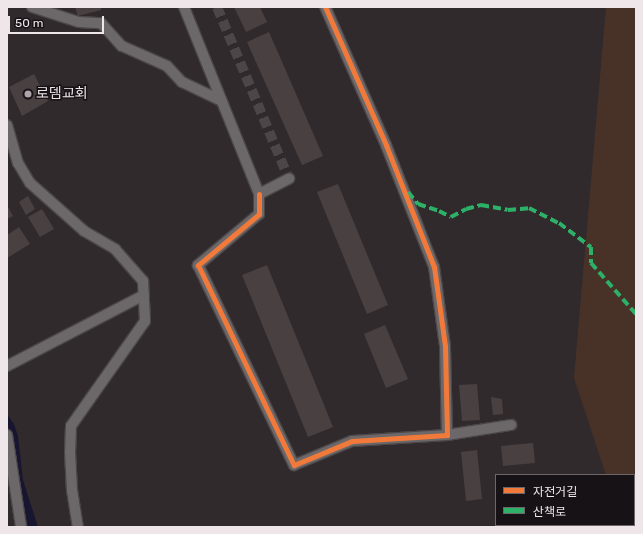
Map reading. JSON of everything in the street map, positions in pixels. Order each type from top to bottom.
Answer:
[{"type":"street","points":[[32,7],[79,22],[101,23],[122,46],[167,66],[182,82],[222,101]]},
{"type":"street","points":[[184,7],[259,194],[259,214],[198,265],[294,465],[352,441],[447,435],[511,425]]},
{"type":"street","points":[[325,7],[386,145],[434,267],[445,346],[447,435]]},
{"type":"street","points":[[7,125],[18,163],[30,183],[84,231],[115,250],[143,281],[145,321],[71,426],[70,452],[72,490],[78,527]]},
{"type":"street","points":[[259,194],[289,180]]},
{"type":"street","points":[[7,366],[144,295]]},
{"type":"street","points":[[7,435],[21,527]]},
{"type":"shaded area","points":[[606,7],[636,7],[636,527],[624,526],[635,526],[635,474],[606,474],[574,378]]},
{"type":"shaded area","points":[[7,414],[14,424],[18,436],[23,480],[38,527],[28,527],[18,476],[13,436],[7,425]]},
{"type":"building","points":[[75,7],[101,7],[101,10],[78,16]]},
{"type":"building","points":[[234,7],[260,7],[267,22],[246,32]]},
{"type":"building","points":[[269,32],[323,156],[302,165],[247,42]]},
{"type":"building","name":"로뎀교회","points":[[34,74],[48,101],[22,116],[9,87]]},
{"type":"building","points":[[338,184],[388,305],[367,314],[317,192]]},
{"type":"building","points":[[28,196],[35,209],[26,215],[19,202]]},
{"type":"building","points":[[7,205],[13,216],[7,219]]},
{"type":"building","points":[[42,209],[54,229],[40,237],[28,217]]},
{"type":"building","points":[[19,227],[30,244],[7,258],[7,235]]},
{"type":"building","points":[[267,265],[333,427],[308,437],[242,275]]},
{"type":"building","points":[[385,325],[408,379],[386,388],[364,334]]},
{"type":"building","points":[[477,384],[480,420],[462,421],[459,385]]},
{"type":"building","points":[[491,397],[502,399],[503,414],[493,415]]},
{"type":"building","points":[[533,443],[535,463],[503,466],[501,446]]},
{"type":"building","points":[[477,450],[482,499],[466,501],[461,452]]},
{"type":"tunnel","points":[[217,7],[289,179]]},
{"type":"marked path","points":[[408,192],[418,204],[451,217],[466,209],[481,205],[508,210],[529,208],[559,223],[591,247],[591,263],[636,314]]},
{"type":"cycle path","points":[[259,194],[259,214],[198,265],[294,465],[352,441],[447,435],[445,346],[434,267],[386,145],[325,7]]},
{"type":"place","name":"로뎀교회","points":[[28,94]]}]
